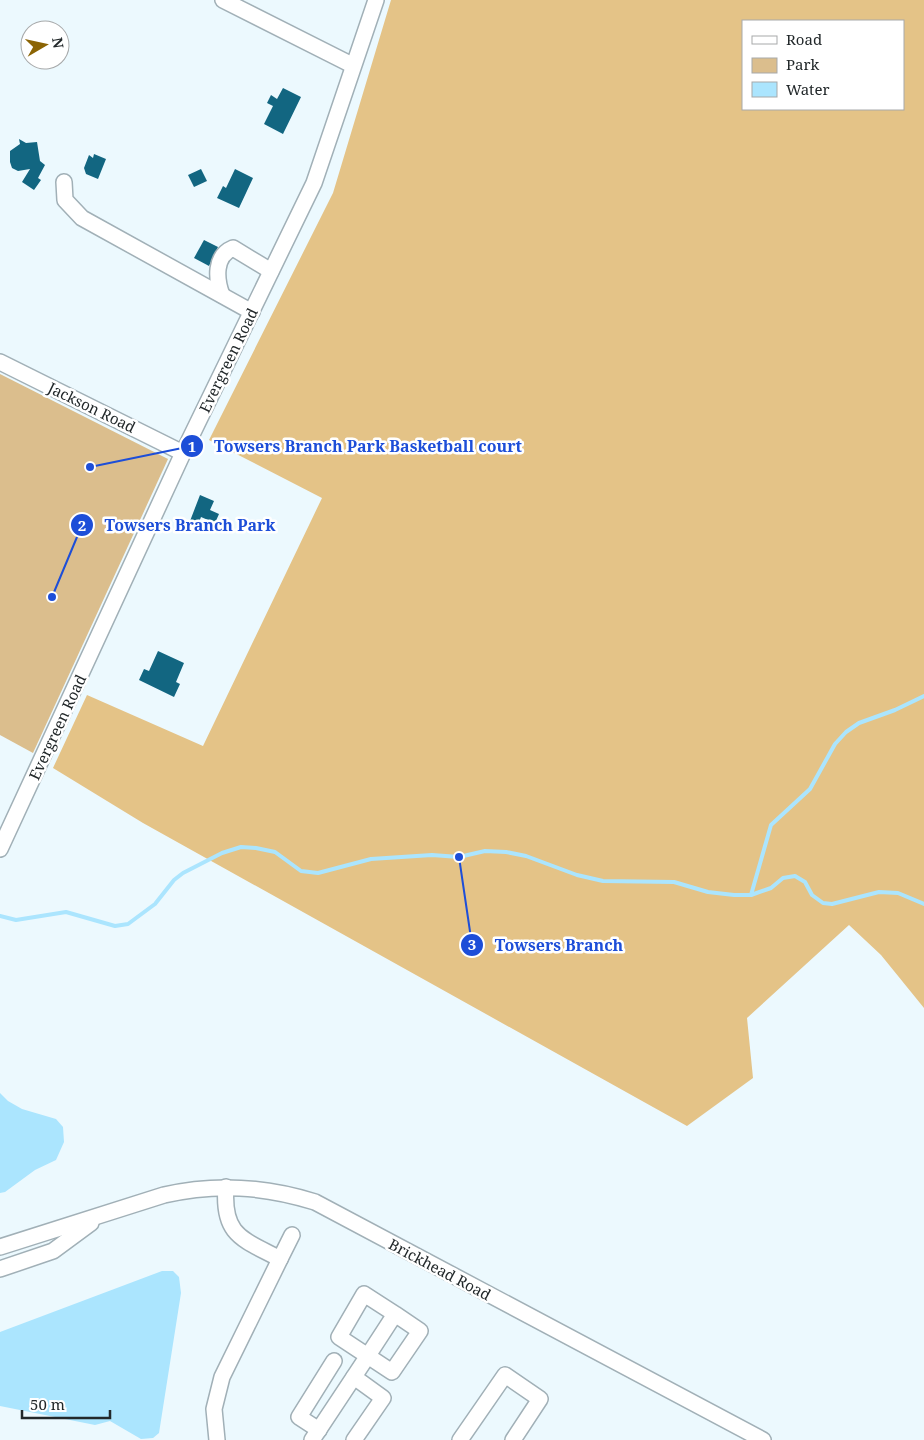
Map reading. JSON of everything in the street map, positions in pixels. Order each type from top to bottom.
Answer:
[{"type":"street","points":[[223,0],[352,65]]},
{"type":"street","name":"Evergreen Road","points":[[0,849],[183,453],[314,183],[352,65],[376,0]]},
{"type":"street","points":[[64,182],[65,200],[82,218],[252,312]]},
{"type":"street","points":[[222,295],[218,283],[217,270],[222,257],[228,249],[232,248],[271,271]]},
{"type":"street","name":"Jackson Road","points":[[0,362],[183,453]]},
{"type":"street","points":[[226,1187],[225,1202],[228,1220],[233,1231],[243,1239],[280,1259]]},
{"type":"street","name":"Brickhead Road","points":[[0,1247],[164,1195],[187,1190],[226,1187],[288,1194],[315,1202],[763,1440]]},
{"type":"street","name":"Brickhead Road","points":[[0,1270],[53,1252],[98,1217]]},
{"type":"street","points":[[217,1440],[214,1409],[222,1377],[292,1235]]},
{"type":"street","points":[[364,1294],[420,1331],[392,1372],[367,1356],[339,1337],[364,1294]]},
{"type":"street","points":[[334,1361],[299,1417],[316,1435],[395,1314]]},
{"type":"street","points":[[460,1440],[505,1375],[540,1400],[513,1440]]},
{"type":"street","points":[[354,1377],[383,1398],[354,1440]]},
{"type":"green space","points":[[0,374],[168,459],[33,753],[0,735]]},
{"type":"shaded area","points":[[391,0],[924,0],[924,1008],[881,955],[849,925],[747,1018],[753,1078],[687,1126],[143,823],[53,768],[87,695],[203,746],[322,498],[209,440],[333,193]]},
{"type":"water","points":[[0,1093],[8,1101],[22,1109],[56,1119],[63,1127],[64,1142],[56,1160],[35,1170],[5,1192],[0,1193]]},
{"type":"water","points":[[162,1271],[173,1271],[179,1277],[181,1293],[159,1433],[153,1438],[141,1439],[110,1421],[95,1425],[0,1406],[0,1332]]},
{"type":"building","points":[[283,88],[301,97],[283,134],[264,124],[273,106],[267,103],[271,95],[277,99]]},
{"type":"building","points":[[19,139],[26,143],[37,142],[40,161],[45,165],[38,178],[41,180],[34,190],[22,182],[30,169],[18,171],[12,168],[10,162],[10,151],[20,144]]},
{"type":"building","points":[[94,154],[106,159],[98,179],[86,174],[84,168],[89,155],[93,158]]},
{"type":"building","points":[[201,169],[207,181],[194,187],[188,175]]},
{"type":"building","points":[[235,169],[253,178],[239,208],[217,198],[223,186],[226,188]]},
{"type":"building","points":[[204,240],[218,247],[209,266],[194,258]]},
{"type":"building","points":[[200,495],[214,501],[210,510],[219,514],[215,523],[201,517],[198,525],[190,521]]},
{"type":"building","points":[[158,651],[184,663],[176,682],[180,684],[174,697],[139,680],[144,669],[149,671]]},
{"type":"waterway","points":[[751,895],[771,825],[810,789],[835,744],[846,732],[859,723],[895,710],[924,696]]},
{"type":"waterway","points":[[0,916],[16,920],[66,912],[115,926],[128,924],[155,904],[174,880],[183,873],[222,853],[241,847],[275,852],[301,871],[318,873],[371,859],[432,855],[459,857],[485,851],[506,852],[526,856],[577,875],[603,881],[674,882],[708,892],[751,895],[771,888],[783,878],[795,876],[805,882],[812,895],[823,903],[832,904],[879,892],[898,893],[924,904]]},
{"type":"place","name":"Towsers Branch Park Basketball court","points":[[90,467]]},
{"type":"place","name":"Towsers Branch Park","points":[[52,597]]},
{"type":"place","name":"Towsers Branch","points":[[459,857]]}]
